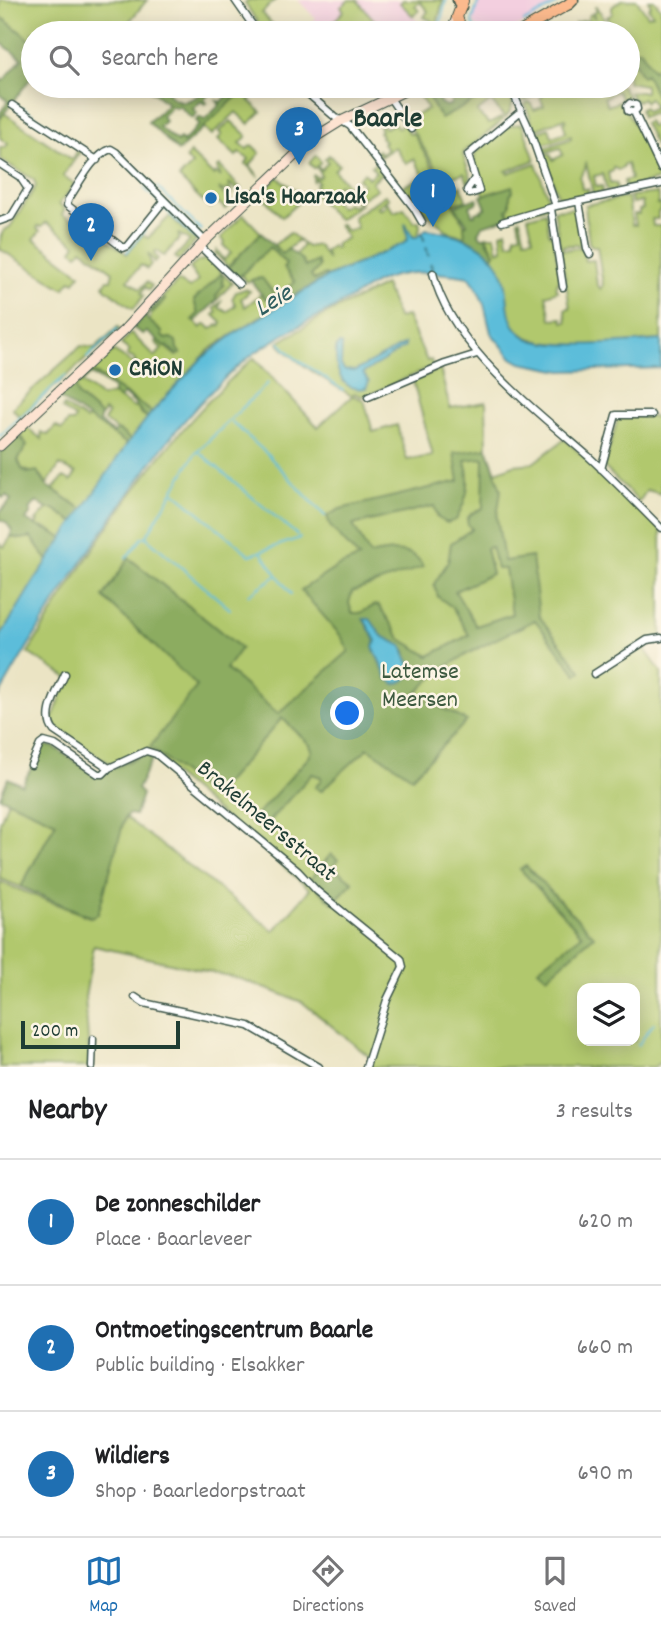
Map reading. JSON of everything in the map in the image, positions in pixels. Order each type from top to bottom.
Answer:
[{"type":"main road","points":[[539,21],[573,1]]},
{"type":"main road","points":[[0,446],[125,329],[202,243],[312,139],[341,121],[390,98]]},
{"type":"street","points":[[235,0],[250,21]]},
{"type":"street","points":[[313,98],[349,126],[373,154],[422,222]]},
{"type":"street","points":[[390,98],[411,129]]},
{"type":"street","points":[[516,98],[554,207],[563,287]]},
{"type":"street","points":[[12,105],[97,160]]},
{"type":"street","points":[[475,178],[468,155],[522,111]]},
{"type":"street","points":[[634,113],[661,169]]},
{"type":"street","points":[[164,201],[128,246],[123,248],[67,205],[97,160],[106,150],[111,149],[164,201],[239,284]]},
{"type":"street","points":[[0,164],[20,177],[28,189],[11,217],[0,221]]},
{"type":"street","points":[[502,222],[554,207],[661,184]]},
{"type":"street","points":[[579,202],[590,254]]},
{"type":"street","points":[[433,273],[437,290],[477,354],[661,528]]},
{"type":"street","points":[[368,397],[445,364],[477,354]]},
{"type":"street","points":[[601,469],[616,415],[652,415]]},
{"type":"street","points":[[594,674],[647,640],[661,638]]},
{"type":"street","points":[[31,765],[44,742],[55,745],[98,774],[103,774],[108,768],[50,726],[49,715],[65,674]]},
{"type":"street","name":"Brakelmeersstraat","points":[[108,768],[146,751],[156,754],[401,959],[403,967],[387,1000],[366,1067]]},
{"type":"street","points":[[135,997],[144,1003],[249,1027],[319,1067]]},
{"type":"street","points":[[92,1067],[93,1039]]},
{"type":"shaded area","points":[[298,0],[403,0],[400,3],[417,21],[313,21],[315,18]]},
{"type":"shaded area","points":[[480,0],[565,0],[531,21],[474,21],[473,13]]},
{"type":"green space","points":[[0,0],[147,0],[130,21],[21,21],[21,33],[0,16]]},
{"type":"green space","points":[[248,0],[275,0],[262,13],[269,21],[256,21],[245,3]]},
{"type":"green space","points":[[349,0],[357,0],[375,21],[334,21],[344,11],[341,7]]},
{"type":"green space","points":[[403,0],[443,0],[438,21],[424,17],[428,11],[420,2],[415,6],[419,11],[413,16],[400,3]]},
{"type":"green space","points":[[621,0],[637,0],[648,16],[653,14],[648,8],[651,5],[648,0],[654,0],[661,9],[661,66],[653,70],[640,49],[640,21],[610,21],[607,17],[612,14],[612,7]]},
{"type":"green space","points":[[597,6],[605,21],[589,21],[588,16],[591,14],[595,18]]},
{"type":"green space","points":[[0,16],[21,33],[21,58],[0,42]]},
{"type":"green space","points":[[640,49],[653,70],[661,66],[661,106],[646,74],[642,76]]},
{"type":"green space","points":[[21,60],[21,91],[0,119],[0,113],[8,101],[0,95],[0,77],[3,81]]},
{"type":"green space","points":[[640,72],[642,75],[646,74],[661,106],[661,157],[644,123],[648,121],[651,127],[659,122],[653,113],[642,117],[640,109],[644,107],[646,111],[655,107],[649,98],[645,102],[643,98],[637,101],[632,98],[640,98],[640,92],[645,92],[645,85],[640,84]]},
{"type":"green space","points":[[160,98],[184,101],[205,98],[207,103],[201,101],[193,109],[197,113],[192,118],[179,106],[172,106],[162,116],[165,121],[159,127],[177,142],[180,139],[183,142],[200,124],[196,121],[200,117],[204,120],[220,105],[217,101],[235,98],[178,151],[148,122],[168,104]]},
{"type":"green space","points":[[235,98],[251,98],[249,100],[261,112],[249,124],[236,112],[212,135],[203,127]]},
{"type":"green space","points":[[421,98],[429,98],[441,119],[478,98],[512,99],[512,106],[505,118],[491,101],[477,112],[489,124],[501,118],[503,120],[464,152],[471,178],[468,183],[464,173],[449,178],[454,188],[461,186],[466,200],[454,204],[442,177],[406,120],[428,109]]},
{"type":"green space","points":[[429,98],[438,98],[440,103],[450,105],[453,98],[480,98],[441,119]]},
{"type":"green space","points":[[540,98],[604,98],[608,106],[620,101],[634,123],[658,174],[657,180],[625,188],[624,181],[631,179],[627,164],[618,170],[613,167],[613,171],[608,173],[610,184],[616,183],[617,190],[607,191],[603,174],[594,176],[596,187],[602,186],[603,192],[593,194],[586,162],[580,177],[582,189],[588,189],[589,195],[566,200],[558,196],[544,156],[550,154],[553,160],[563,155],[560,148],[543,153],[542,149],[571,139],[571,136],[540,145],[536,133],[549,128],[552,137],[566,132],[563,122],[566,121],[565,118],[535,130],[525,104],[530,102],[534,110],[544,106]]},
{"type":"green space","points":[[4,113],[70,158],[74,158],[77,150],[80,152],[63,176],[75,184],[59,204],[65,209],[62,214],[72,221],[75,217],[127,254],[142,235],[148,238],[170,216],[196,241],[179,260],[175,257],[190,241],[179,234],[180,238],[164,256],[156,251],[154,254],[158,258],[155,262],[148,253],[151,264],[147,269],[141,265],[128,280],[140,289],[147,282],[152,286],[149,290],[145,287],[141,293],[144,296],[133,309],[105,288],[104,284],[111,280],[113,272],[82,249],[78,254],[72,250],[76,244],[46,222],[42,227],[38,226],[40,231],[34,239],[80,274],[75,282],[71,280],[64,289],[0,249],[2,233],[10,227],[36,186],[34,180],[0,159],[0,147],[5,148],[8,144],[0,138],[0,119]]},
{"type":"green space","points":[[389,116],[398,128],[403,124],[410,134],[413,133],[443,185],[416,204],[402,187],[424,176],[414,159],[406,164],[395,147],[380,157],[376,152],[378,150],[381,154],[387,149],[379,127],[381,124],[385,128],[392,125]]},
{"type":"green space","points":[[231,121],[247,136],[240,143],[247,149],[252,145],[260,153],[250,165],[259,177],[246,164],[249,159],[239,153],[236,156],[218,139],[222,135],[219,132]]},
{"type":"green space","points":[[522,124],[535,160],[506,171],[508,173],[536,163],[550,203],[549,206],[510,217],[507,209],[512,187],[484,195],[474,161],[475,153],[510,125]]},
{"type":"green space","points":[[190,153],[213,175],[216,173],[221,177],[217,168],[220,166],[241,189],[239,192],[228,182],[233,195],[227,189],[219,189],[231,202],[225,209],[218,202],[210,208],[179,178],[192,165],[186,158]]},
{"type":"green space","points":[[316,155],[321,162],[317,166],[321,170],[328,162],[325,159],[329,155],[339,165],[334,170],[353,192],[363,185],[358,178],[364,173],[368,178],[376,172],[371,166],[376,163],[383,172],[372,182],[377,189],[356,202],[339,184],[328,195],[340,208],[347,203],[350,206],[361,204],[338,220],[313,193],[318,182],[315,179],[313,181],[313,176],[321,176],[317,167],[314,168],[309,163]]},
{"type":"green space","points":[[278,177],[300,195],[301,200],[282,217],[263,197],[271,200],[275,196],[269,186]]},
{"type":"green space","points":[[512,186],[510,206],[507,210],[510,217],[482,226],[478,233],[485,237],[495,253],[492,258],[465,237],[464,226],[467,224],[455,206],[477,198],[478,202],[470,206],[472,215],[475,215],[475,212],[482,212],[481,210],[486,208],[481,196]]},
{"type":"green space","points":[[444,187],[465,226],[465,237],[449,232],[419,207]]},
{"type":"green space","points":[[657,193],[657,204],[661,204],[660,211],[658,219],[652,219],[653,226],[661,226],[661,340],[594,345],[558,344],[530,338],[517,329],[508,315],[503,278],[492,258],[495,253],[486,236],[495,236],[498,251],[503,249],[501,233],[506,230],[508,243],[515,242],[515,235],[521,234],[520,219],[525,239],[533,238],[528,217],[546,212],[549,233],[553,233],[560,277],[556,287],[558,291],[546,295],[551,319],[562,318],[563,322],[567,322],[565,309],[570,308],[554,210],[577,208],[582,244],[563,246],[563,250],[583,247],[585,261],[594,260],[597,285],[601,289],[603,285],[597,246],[589,243],[585,205],[628,197],[632,225],[636,225],[634,214],[639,214],[639,210],[643,209],[642,202],[632,203],[631,196]]},
{"type":"green space","points":[[385,195],[389,198],[377,207],[380,210],[387,202],[394,212],[404,208],[414,222],[419,221],[420,227],[417,237],[410,236],[406,223],[408,239],[403,244],[314,280],[311,276],[319,266],[317,262],[305,267],[302,260],[295,256],[303,245],[300,241],[307,247],[318,245],[328,260],[325,251],[332,246],[337,248],[335,244],[347,238],[338,224],[346,231],[357,228],[353,217]]},
{"type":"green space","points":[[243,214],[261,233],[228,267],[215,253],[217,250],[224,260],[231,253],[223,245],[225,242],[221,238]]},
{"type":"green space","points":[[261,233],[282,254],[288,249],[302,260],[305,267],[317,261],[319,267],[311,276],[314,280],[325,274],[327,277],[276,306],[270,298],[266,300],[251,281],[262,278],[276,296],[295,282],[284,268],[286,264],[270,247],[240,276],[237,277],[228,267]]},
{"type":"green space","points":[[290,233],[299,240],[282,254],[274,245]]},
{"type":"green space","points":[[269,247],[286,264],[284,268],[295,282],[276,296],[254,279],[247,282],[241,275]]},
{"type":"green space","points":[[208,259],[232,283],[216,301],[216,296],[223,286],[194,300],[198,314],[193,320],[201,328],[206,324],[211,329],[220,326],[222,323],[214,315],[217,312],[214,308],[221,302],[219,308],[227,312],[236,305],[232,299],[236,292],[245,289],[250,291],[241,299],[245,307],[261,294],[266,299],[270,298],[276,306],[209,350],[152,412],[91,370],[113,351],[137,366],[134,359],[127,355],[130,351],[121,344],[131,333],[155,357],[162,349],[155,342],[157,340],[176,356],[180,354],[171,338],[165,339],[162,332],[149,322],[152,313],[165,300],[162,298],[178,281],[190,288],[198,281],[190,268],[198,261]]},
{"type":"green space","points":[[222,273],[223,286],[216,296],[216,301],[195,322],[192,320],[198,314],[194,300]]},
{"type":"green space","name":"Latemse Meersen","points":[[385,285],[398,318],[407,316],[427,361],[431,360],[433,366],[369,395],[354,393],[353,396],[364,400],[373,432],[397,425],[407,460],[433,456],[413,381],[440,369],[450,408],[486,402],[487,448],[496,472],[514,465],[533,463],[565,439],[661,530],[661,640],[643,646],[661,672],[661,1062],[654,1067],[369,1067],[371,1058],[302,1002],[238,978],[94,946],[85,997],[90,1067],[0,1067],[0,882],[89,917],[125,817],[274,931],[310,889],[153,757],[146,754],[109,763],[58,729],[51,723],[68,678],[28,653],[103,535],[158,459],[220,389],[254,358],[318,427],[352,396],[304,365],[278,343],[330,312]]},
{"type":"green space","points":[[162,298],[165,300],[152,313],[150,311],[146,318],[162,332],[165,339],[176,341],[181,354],[177,355],[147,332],[143,334],[133,328]]},
{"type":"green space","points":[[118,327],[120,329],[20,417],[12,408],[81,346],[95,348]]},
{"type":"green space","points":[[91,370],[152,412],[148,418],[130,399],[123,395],[120,399],[113,394],[113,389],[91,374],[75,388],[78,396],[101,416],[99,422],[114,434],[116,430],[122,433],[130,440],[127,444],[59,398]]},
{"type":"green space","points":[[81,382],[101,397],[113,394],[134,408],[137,404],[140,413],[148,418],[130,440],[104,421],[108,414],[104,411],[101,416],[78,396],[74,388]]},
{"type":"green space","points":[[64,406],[86,420],[89,418],[127,444],[84,510],[53,489],[64,477],[71,481],[76,473],[60,465],[47,484],[42,476],[22,469],[18,460],[27,445],[21,435],[27,428],[42,439],[41,432],[48,435],[56,426],[62,430],[68,422],[73,422],[75,418],[62,409]]},
{"type":"green space","points":[[661,417],[661,494],[647,490],[639,502],[604,467],[618,418]]},
{"type":"green space","points":[[18,435],[27,445],[18,460],[22,469],[27,473],[37,471],[47,486],[84,510],[75,523],[37,502],[29,509],[31,513],[26,520],[64,539],[49,561],[31,537],[21,539],[10,536],[12,531],[6,522],[0,520],[0,512],[11,500],[6,495],[3,498],[0,495],[0,453]]},
{"type":"green space","points":[[487,448],[501,490],[497,517],[504,561],[532,557],[539,616],[581,671],[577,675],[535,620],[487,643],[441,671],[416,694],[467,721],[412,777],[368,748],[321,791],[315,787],[321,777],[312,774],[262,829],[251,821],[312,751],[310,745],[282,718],[213,798],[150,747],[197,686],[103,597],[129,558],[241,648],[226,669],[278,714],[349,651],[341,636],[301,590],[339,566],[359,558],[330,526],[327,516],[340,509],[459,481],[454,453]],"holes":[[[484,458],[483,508],[467,519],[472,529],[451,543],[448,562],[434,584],[438,597],[452,607],[469,635],[429,656],[401,639],[379,606],[352,613],[349,603],[352,592],[423,567],[408,553],[393,551],[370,555],[353,525],[434,506],[438,518],[447,523],[456,520],[467,491],[465,460]],[[491,547],[497,569],[505,569],[512,614],[476,626],[455,591],[492,574],[486,548]],[[364,620],[372,624],[381,635],[401,646],[406,653],[387,678],[373,647],[376,641]]]},
{"type":"green space","points":[[47,509],[54,509],[75,523],[64,539],[46,528],[35,526]]},
{"type":"green space","points":[[11,537],[31,537],[49,561],[0,637],[0,544],[4,547]]},
{"type":"green space","points":[[44,745],[54,747],[96,775],[146,754],[153,757],[137,789],[142,794],[135,815],[129,814],[125,817],[98,914],[91,917],[21,887],[56,822],[0,797],[8,778],[22,785]]},
{"type":"green space","points":[[8,800],[56,822],[21,887],[0,879],[0,822]]},
{"type":"green space","points":[[331,854],[338,860],[333,867],[353,882],[333,903],[309,881]]},
{"type":"green space","points":[[526,866],[594,936],[547,977],[538,969],[582,935],[520,869]]},
{"type":"water","name":"Leie","points":[[405,223],[413,237],[426,229],[451,234],[474,243],[493,258],[505,281],[511,320],[520,333],[528,338],[554,344],[661,340],[661,368],[562,371],[521,363],[512,358],[491,333],[484,304],[469,277],[410,273],[376,283],[252,355],[198,405],[151,462],[91,549],[0,694],[0,637],[34,581],[127,444],[152,412],[201,359],[238,331],[327,277],[403,244],[408,239]]},
{"type":"water","points":[[342,344],[341,365],[344,370],[355,371],[405,344],[405,347],[363,373],[369,382],[366,388],[357,388],[350,387],[340,377],[336,355],[336,347]]},
{"type":"water","points":[[364,619],[370,619],[382,636],[402,646],[413,673],[405,680],[396,684],[387,678],[373,647],[376,641]]},
{"type":"waterway","points":[[441,21],[446,0]]},
{"type":"waterway","points":[[472,21],[479,0]]},
{"type":"waterway","points":[[526,21],[557,4]]},
{"type":"waterway","points":[[23,108],[60,133]]},
{"type":"waterway","points":[[157,187],[201,230]]},
{"type":"waterway","points":[[144,188],[158,201]]},
{"type":"waterway","points":[[158,214],[164,208],[195,238]]},
{"type":"waterway","points":[[127,252],[145,230]]},
{"type":"waterway","points":[[87,358],[117,329]]},
{"type":"waterway","points":[[279,342],[295,358],[343,390]]},
{"type":"waterway","points":[[0,436],[66,375]]},
{"type":"waterway","points":[[126,558],[143,537],[146,537],[195,454],[268,383]]},
{"type":"waterway","points":[[232,422],[266,453],[325,516]]},
{"type":"waterway","points":[[199,452],[297,535]]},
{"type":"waterway","points":[[173,491],[250,555],[300,538]]},
{"type":"waterway","points":[[146,537],[230,609]]},
{"type":"waterway","points":[[261,552],[291,594]]},
{"type":"waterway","points":[[248,595],[276,576]]},
{"type":"waterway","points":[[640,1042],[654,1023]]},
{"type":"ferry route","points":[[422,232],[432,269]]},
{"type":"place","name":"Wildiers","points":[[299,165]]},
{"type":"place","name":"Lisa's Haarzaak","points":[[211,198]]},
{"type":"place","name":"De zonneschilder","points":[[433,227]]},
{"type":"place","name":"Ontmoetingscentrum Baarle","points":[[91,261]]},
{"type":"place","name":"CRiON","points":[[115,370]]},
{"type":"district","name":"Baarle","points":[[388,121]]}]
